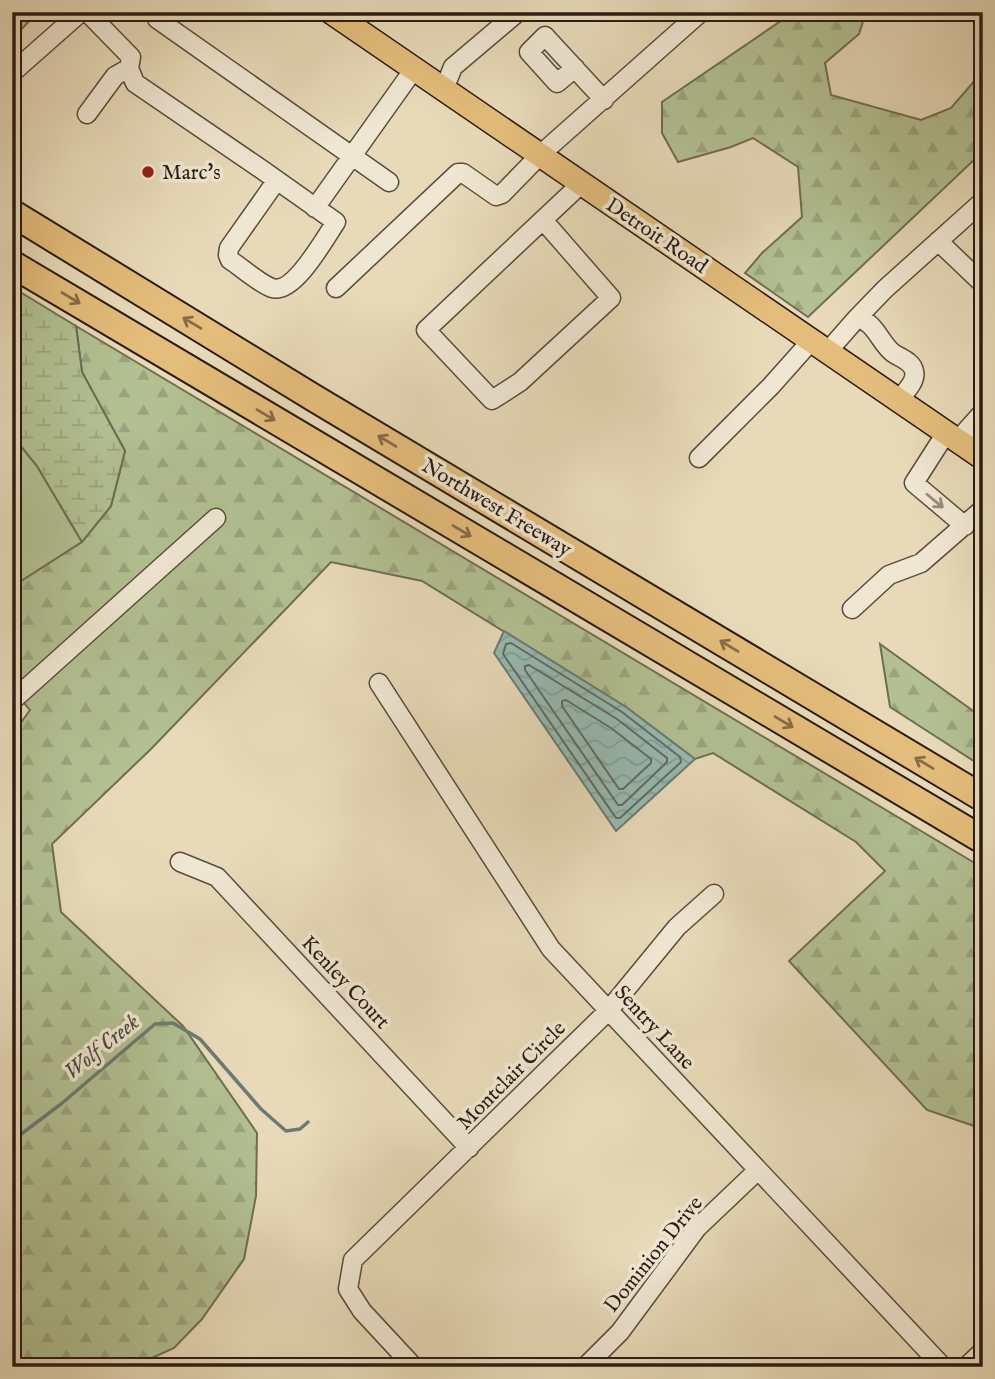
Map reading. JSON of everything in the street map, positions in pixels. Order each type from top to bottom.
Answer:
[{"type":"highway","name":"Northwest Freeway","points":[[12,213],[314,398],[983,798]]},
{"type":"highway","name":"Northwest Freeway","points":[[12,264],[983,840]]},
{"type":"main road","name":"Detroit Road","points":[[331,12],[983,458]]},
{"type":"street","points":[[12,73],[80,12]]},
{"type":"street","points":[[87,12],[131,57],[129,68],[135,83],[277,180],[336,222],[294,280],[281,288],[272,288],[230,260],[228,255],[229,248],[277,180]]},
{"type":"street","points":[[444,89],[453,67],[518,12]]},
{"type":"street","points":[[336,288],[458,173],[463,173],[499,196],[541,155],[702,12]]},
{"type":"street","points":[[157,19],[389,182]]},
{"type":"street","points":[[87,114],[115,76],[129,68]]},
{"type":"street","points":[[575,68],[604,100]]},
{"type":"street","points":[[315,208],[415,69]]},
{"type":"street","points":[[543,220],[611,298],[520,382],[492,400],[426,330],[582,183]]},
{"type":"street","points":[[699,458],[771,386],[857,318],[885,289],[983,201]]},
{"type":"street","points":[[938,241],[983,284]]},
{"type":"street","points":[[857,318],[865,320],[889,349],[910,363],[915,372],[914,380],[899,400]]},
{"type":"street","points":[[965,526],[914,483],[952,437],[983,412]]},
{"type":"street","points":[[852,609],[889,575],[921,564],[983,509]]},
{"type":"street","points":[[12,701],[216,518]]},
{"type":"street","name":"Sentry Lane","points":[[379,683],[551,949],[943,1367]]},
{"type":"street","name":"Kenley Court","points":[[180,862],[217,877],[469,1148]]},
{"type":"street","name":"Montclair Circle","points":[[414,1367],[362,1311],[348,1289],[353,1260],[608,1011],[677,927],[714,894]]},
{"type":"street","name":"Dominion Drive","points":[[585,1367],[620,1332],[697,1228],[758,1170]]},
{"type":"street","points":[[965,1367],[983,1351]]},
{"type":"green space","points":[[12,12],[38,12],[12,39]]},
{"type":"green space","points":[[794,12],[866,12],[859,34],[825,63],[831,95],[921,120],[951,108],[983,71],[983,162],[977,157],[808,317],[745,273],[762,253],[802,217],[798,167],[753,138],[678,162],[662,133],[662,102]]},
{"type":"green space","points":[[12,287],[76,326],[82,372],[125,451],[111,506],[82,542],[37,466],[12,435]]},
{"type":"green space","points":[[76,326],[983,868],[983,1129],[927,1110],[789,961],[885,871],[856,842],[713,753],[695,759],[626,707],[422,581],[331,562],[151,749],[52,844],[61,912],[183,1026],[257,1133],[256,1196],[244,1259],[202,1319],[174,1348],[132,1367],[12,1367],[12,735],[30,710],[12,689],[12,587],[82,542],[111,506],[125,451],[82,372]]},
{"type":"green space","points":[[12,435],[37,466],[82,542],[12,587]]},
{"type":"green space","points":[[880,644],[983,718],[983,767],[890,707]]},
{"type":"water","points":[[504,631],[626,707],[695,759],[616,831],[494,653]]},
{"type":"waterway","name":"Wolf Creek","points":[[12,1141],[61,1104],[155,1024],[173,1023],[200,1039],[261,1109],[286,1131],[300,1129],[308,1122]]},
{"type":"place","name":"Marc's","points":[[148,172]]}]
